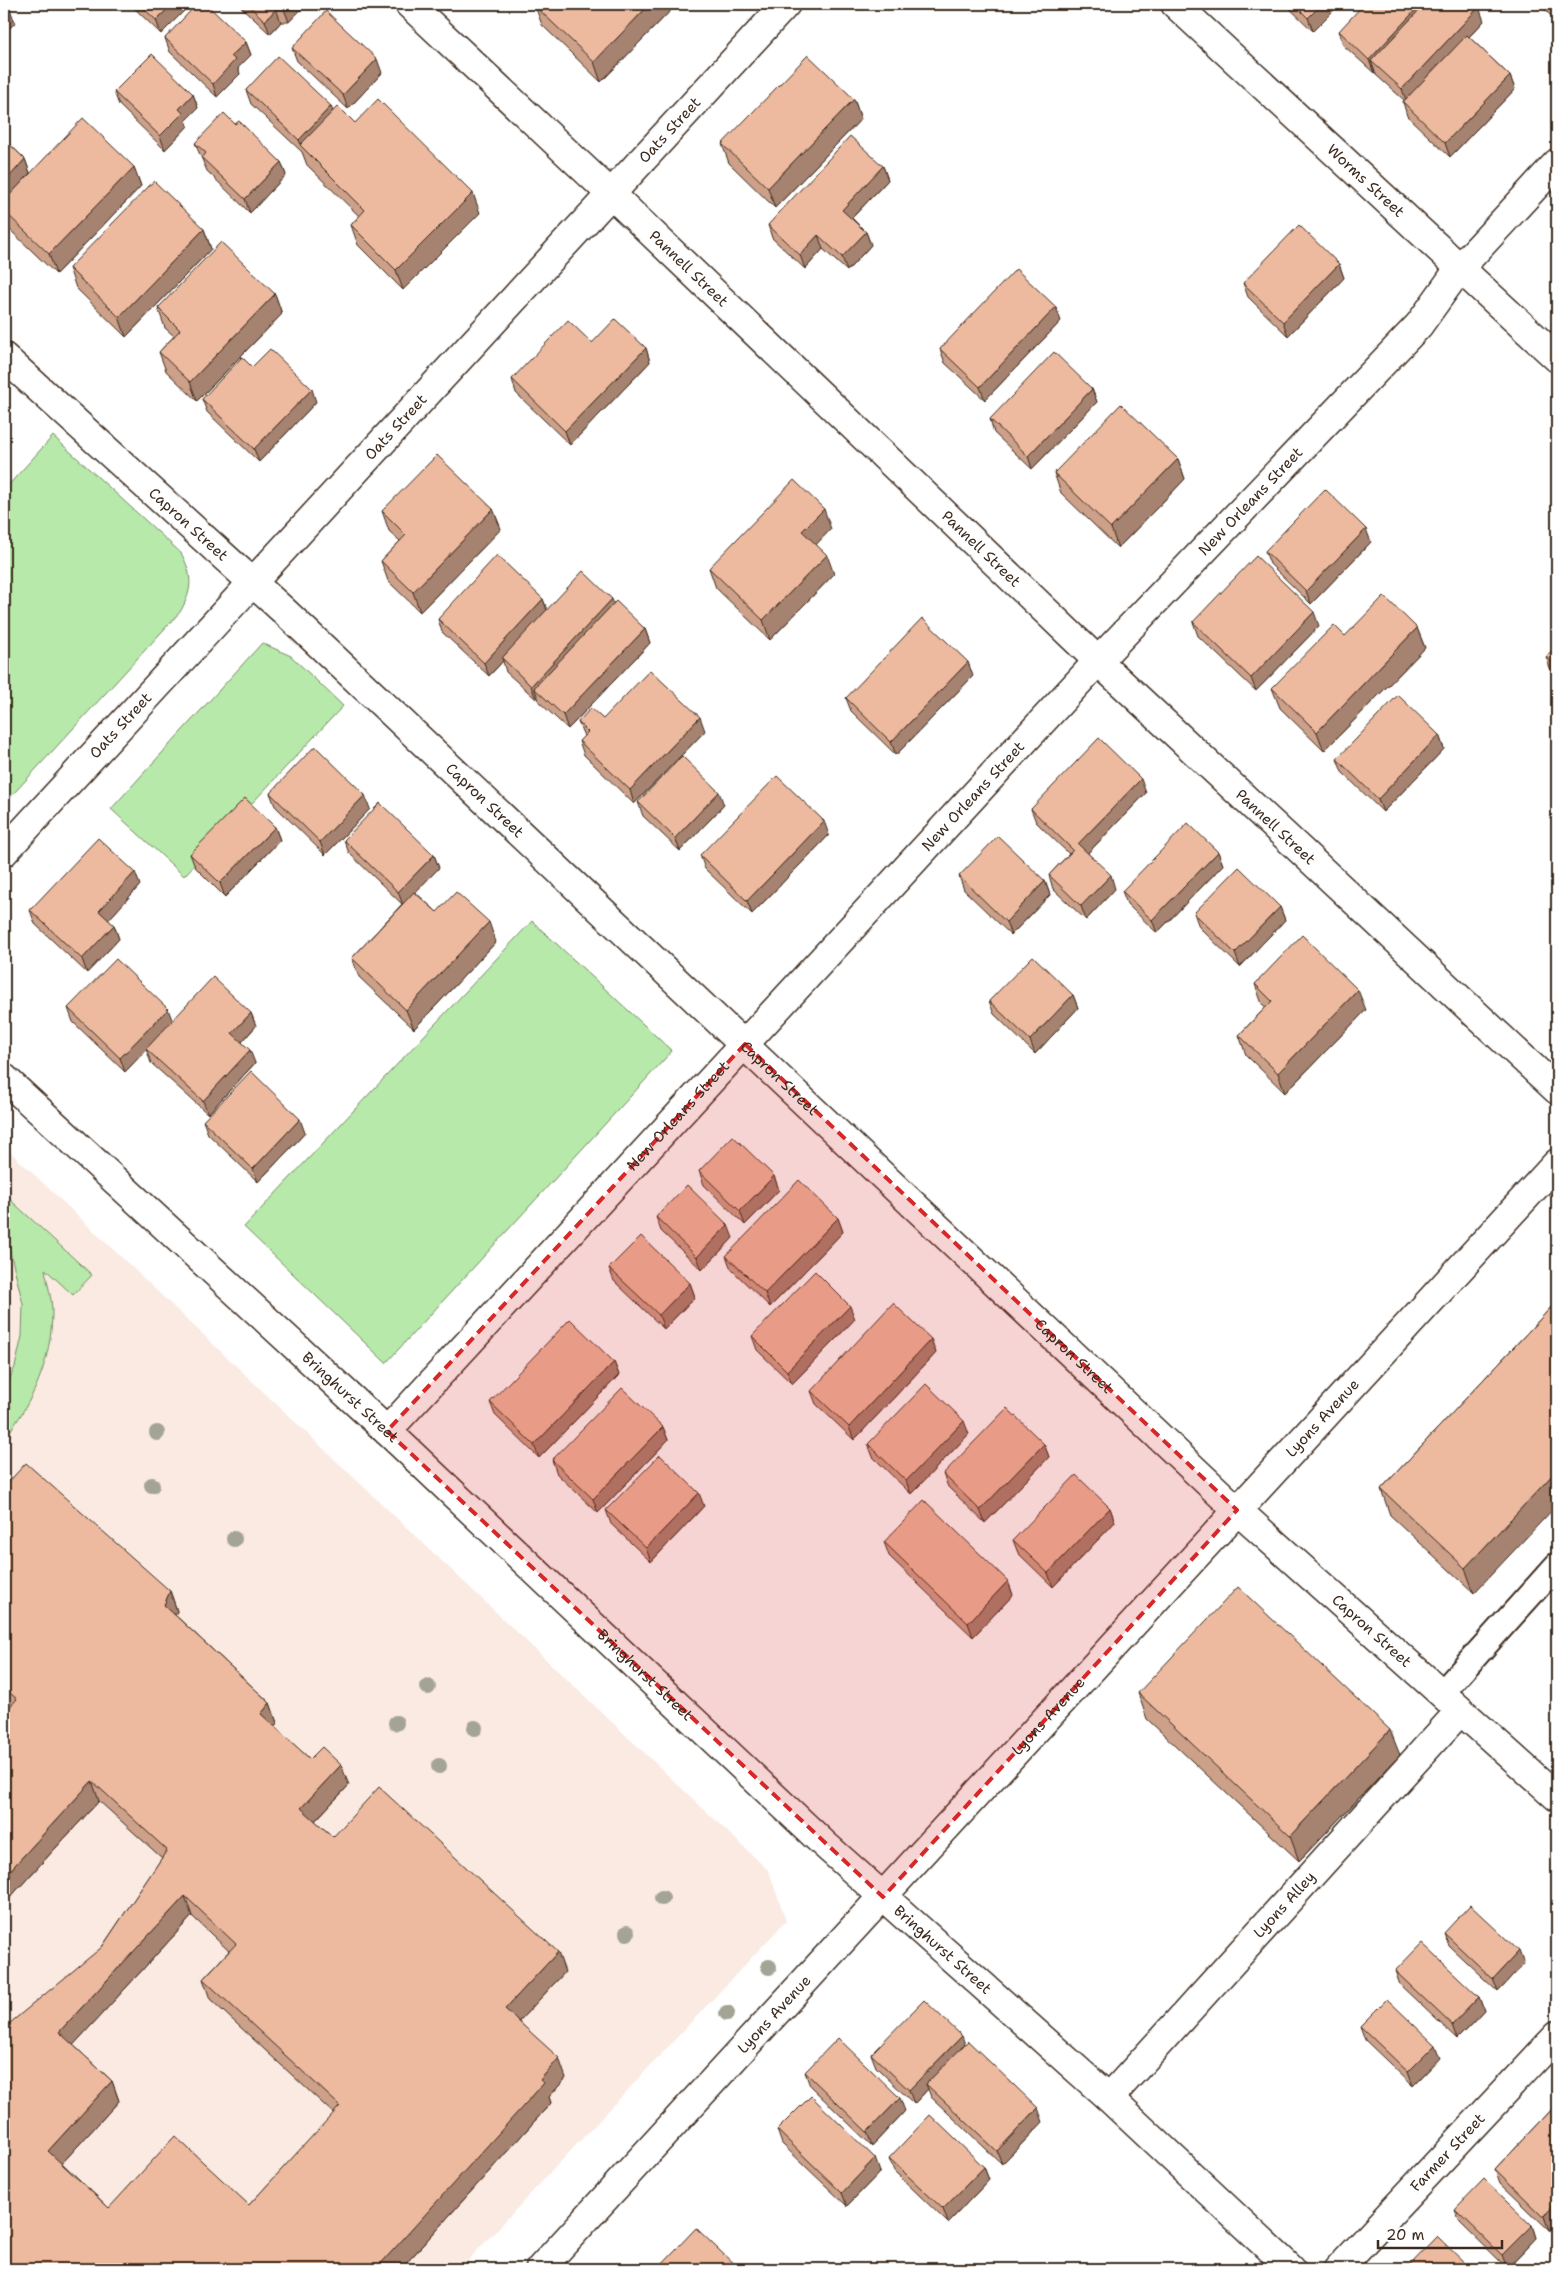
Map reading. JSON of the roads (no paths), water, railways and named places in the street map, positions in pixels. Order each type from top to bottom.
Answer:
[{"type":"street","name":"Pannell Street","points":[[409,4],[611,194],[1098,661],[1557,1090]]},
{"type":"street","name":"Oats Street","points":[[4,852],[786,4]]},
{"type":"street","name":"Worms Street","points":[[1175,4],[1557,358]]},
{"type":"street","name":"New Orleans Street","points":[[387,1430],[1098,661],[1419,325],[1459,268],[1557,162]]},
{"type":"street","name":"Capron Street","points":[[4,357],[251,582],[745,1044],[1237,1510],[1557,1798]]},
{"type":"street","name":"Bringhurst Street","points":[[4,1078],[387,1430],[824,1844],[1109,2098],[1291,2269]]},
{"type":"street","name":"Lyons Avenue","points":[[540,2269],[1557,1164]]},
{"type":"street","name":"Lyons Alley","points":[[1109,2098],[1450,1703]]},
{"type":"street","name":"Farmer Street","points":[[1338,2269],[1557,2036]]},
{"type":"lane","points":[[1450,1703],[1557,1565]]}]
